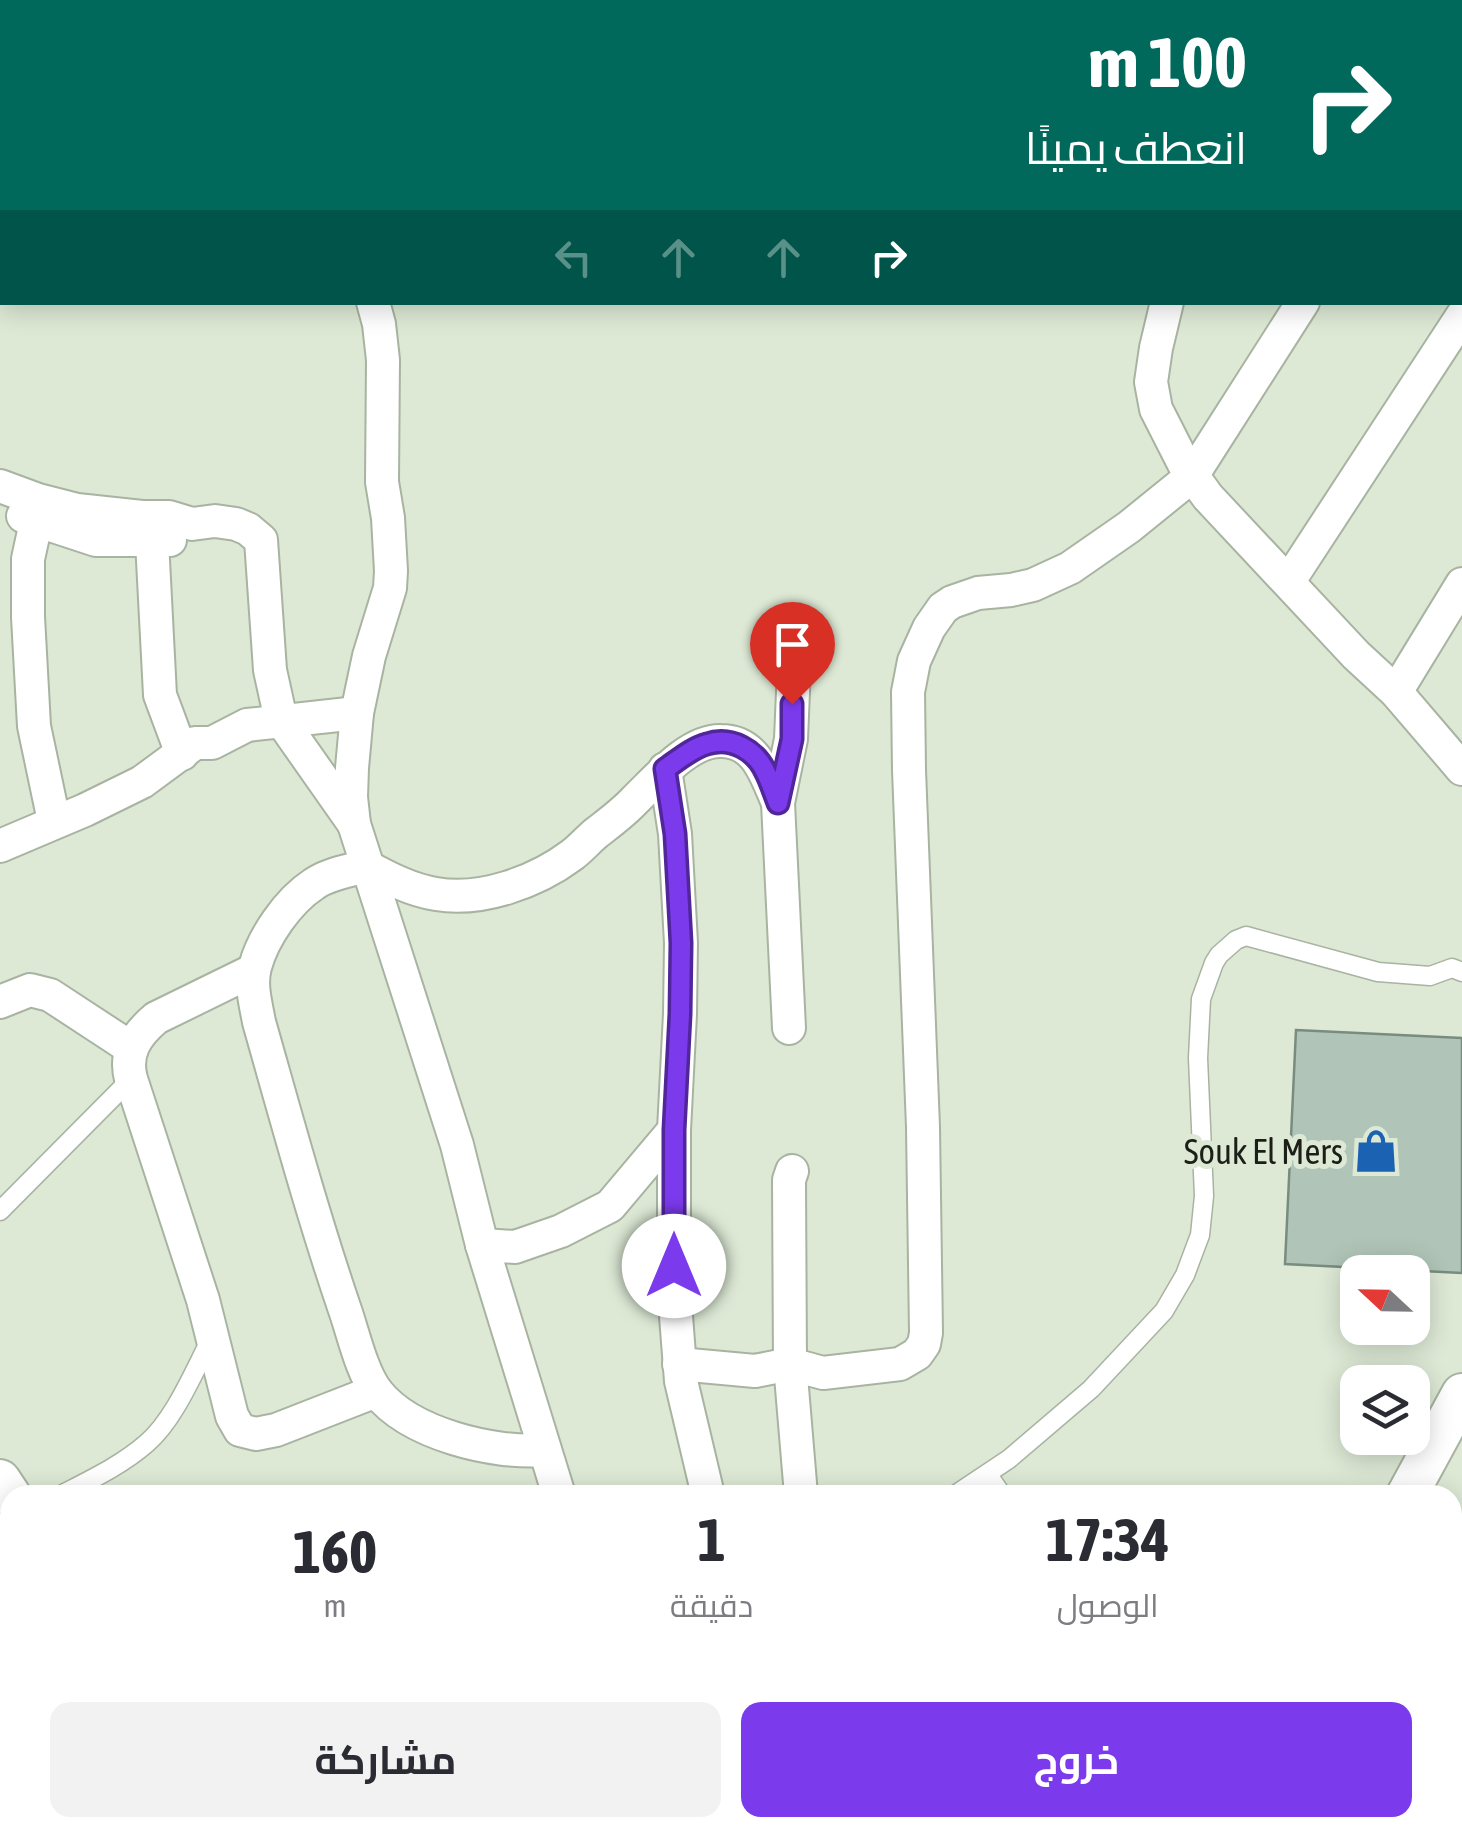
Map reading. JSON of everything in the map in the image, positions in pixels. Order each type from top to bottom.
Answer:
[{"type":"street","points":[[373,305],[382,341],[382,482],[391,571],[357,713],[351,797],[354,824],[457,1145],[482,1245],[556,1485]]},
{"type":"street","points":[[1167,305],[1151,382],[1156,409],[1192,476],[1342,641],[1396,692],[1462,769]]},
{"type":"street","points":[[679,1364],[755,1372],[790,1364],[822,1373],[886,1367],[912,1359],[924,1344],[925,1214],[908,770],[908,692],[914,661],[936,616],[952,602],[978,593],[1032,585],[1070,568],[1129,528],[1192,476],[1301,305]]},
{"type":"street","points":[[1289,581],[1462,316]]},
{"type":"street","points":[[0,486],[77,510],[169,518],[192,524],[236,524],[248,528],[261,540],[270,670],[280,720],[354,824]]},
{"type":"street","points":[[0,506],[36,522],[96,540],[180,540],[192,524]]},
{"type":"street","points":[[36,522],[28,559],[34,726],[54,822]]},
{"type":"street","points":[[152,541],[160,695],[182,754]]},
{"type":"street","points":[[1396,692],[1462,584]]},
{"type":"street","points":[[789,1028],[778,803],[792,739],[794,668]]},
{"type":"street","points":[[0,846],[142,782],[195,744],[212,743],[247,726],[357,713]]},
{"type":"street","points":[[544,1450],[505,1450],[430,1429],[405,1416],[368,1378],[327,1257],[282,1103],[254,999],[254,970],[276,925],[314,883],[366,866],[402,884],[439,895],[470,896],[516,884],[571,855],[618,817],[665,769],[704,744],[720,740],[751,752],[766,770],[778,803]]},
{"type":"street","points":[[665,769],[675,834],[681,943],[674,1130],[674,1290],[679,1364],[705,1485]]},
{"type":"street","points":[[131,1064],[144,1028],[156,1018],[254,970]]},
{"type":"street","points":[[0,1002],[30,990],[50,996],[131,1064],[232,1416],[240,1430],[256,1434],[276,1430],[376,1390]]},
{"type":"street","points":[[482,1245],[515,1247],[561,1232],[610,1206],[674,1130]]},
{"type":"street","points":[[792,1171],[790,1364],[800,1485]]},
{"type":"street","points":[[1412,1485],[1462,1394]]},
{"type":"lane","points":[[972,1485],[1091,1389],[1164,1310],[1192,1260],[1200,1235],[1204,1196],[1198,1058],[1202,999],[1219,955],[1246,936],[1378,972],[1430,976],[1452,968],[1462,972]]},
{"type":"lane","points":[[0,1210],[131,1064]]},
{"type":"lane","points":[[80,1485],[150,1440],[173,1408],[212,1336]]},
{"type":"lane","points":[[988,1475],[995,1485]]},
{"type":"building","name":"Souk El Mers","points":[[1296,1030],[1462,1038],[1462,1273],[1430,1271],[1430,1255],[1340,1255],[1340,1267],[1285,1264]]},
{"type":"place","name":"Souk El Mers","points":[[1376,1151]]},
{"type":"route","points":[[674,1266],[681,943],[675,834],[665,769],[704,744],[720,740],[738,744],[766,770],[778,803],[792,739],[792,704]]}]
